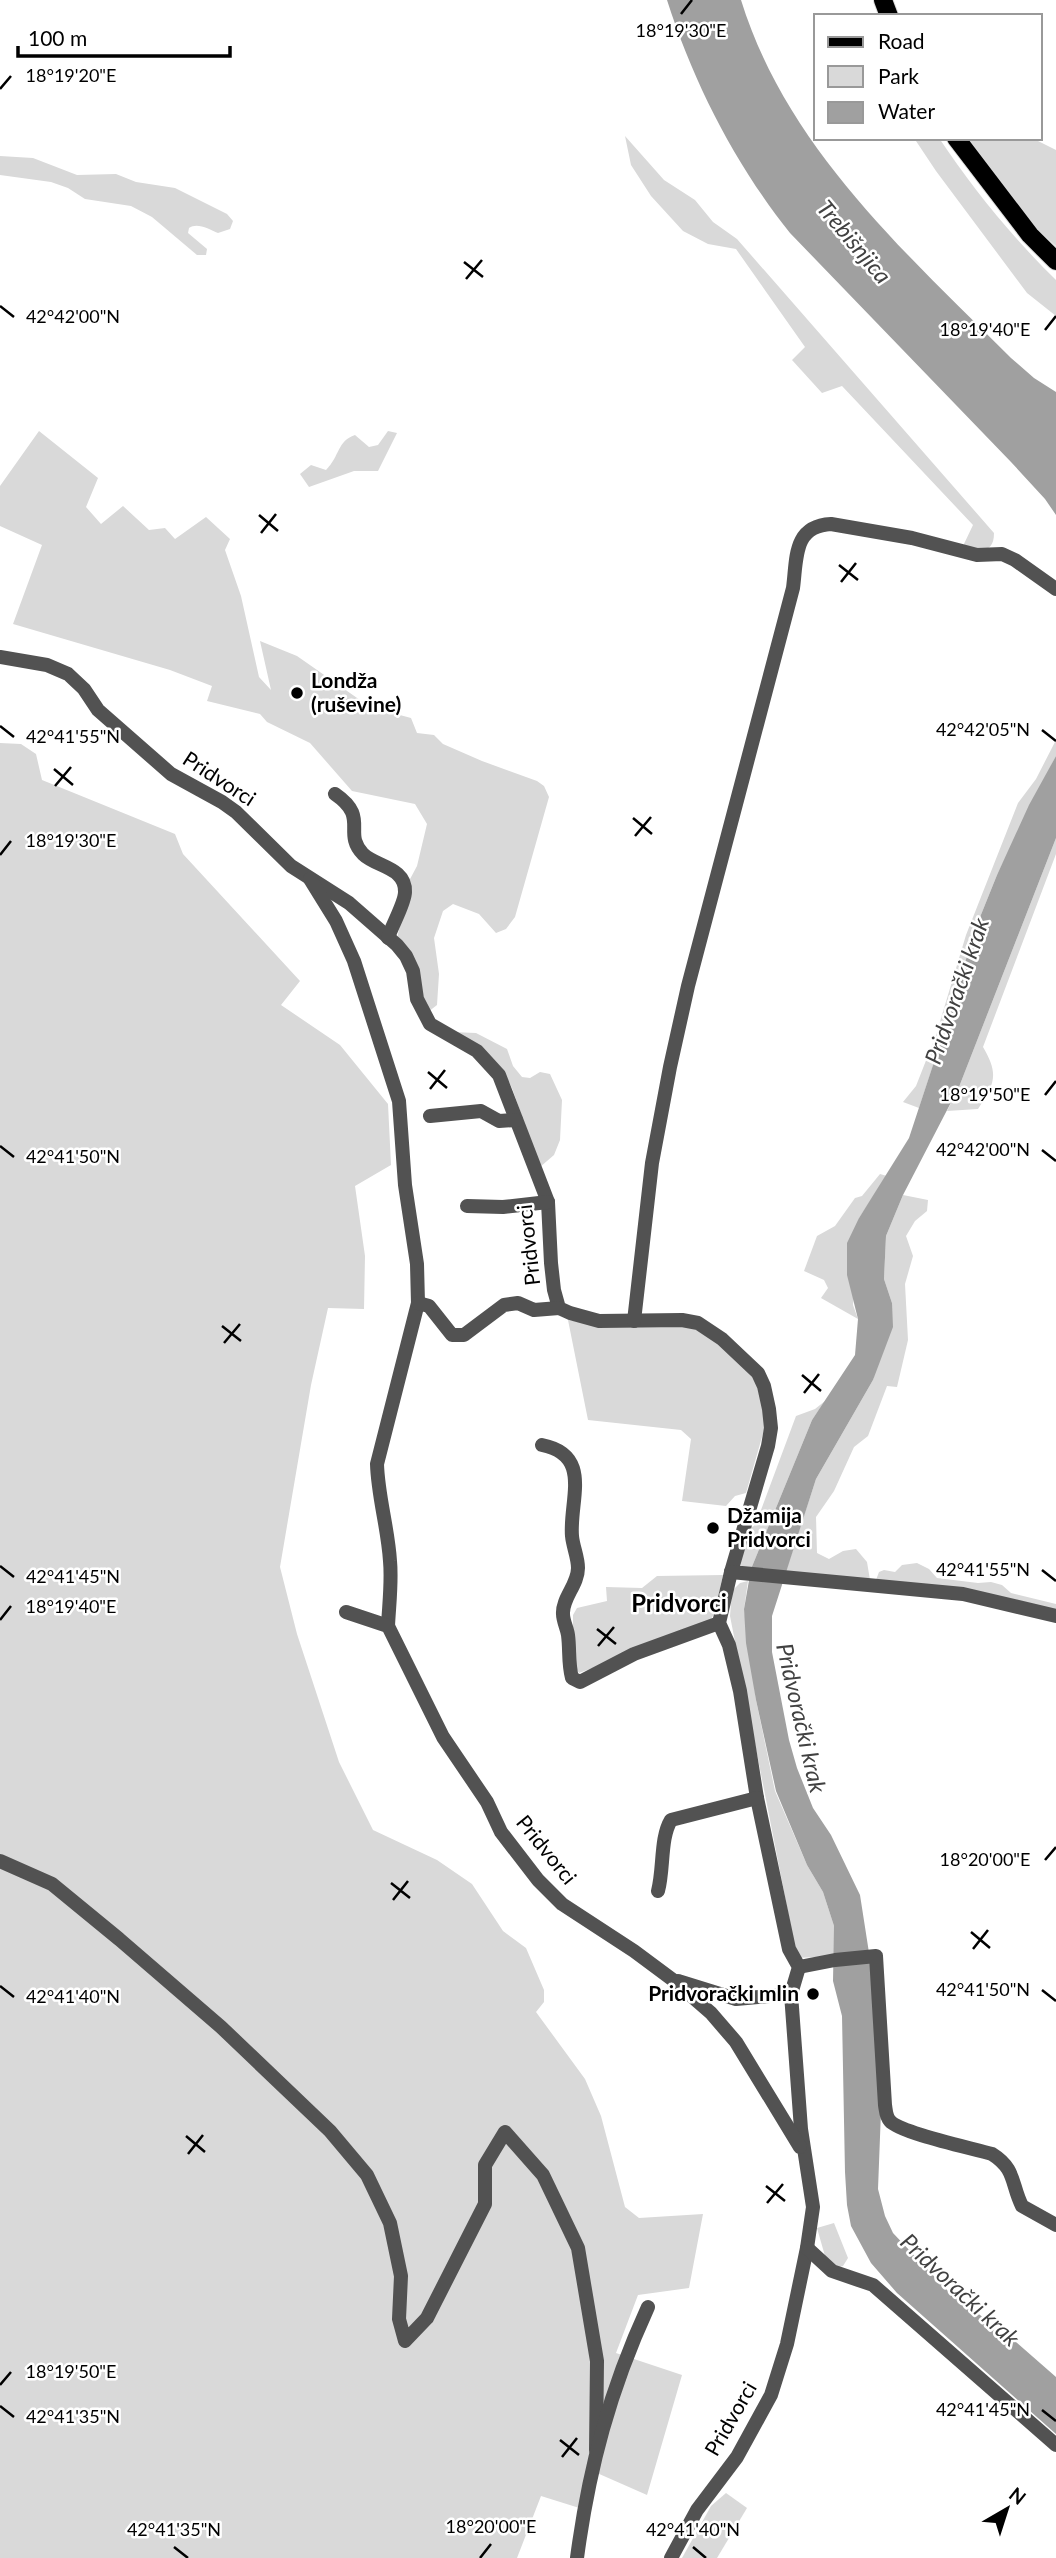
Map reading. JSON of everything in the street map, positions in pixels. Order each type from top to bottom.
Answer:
[{"type":"main road","points":[[958,140],[1030,235],[1056,261]]},
{"type":"street","points":[[634,1321],[652,1163],[670,1067],[688,986],[793,588],[800,539],[807,530],[818,524],[831,524],[912,538],[977,555],[1002,554],[1056,589]]},
{"type":"street","name":"Pridvorci","points":[[0,657],[47,665],[68,674],[84,689],[98,710],[171,774],[222,802],[251,825],[291,866],[349,903],[388,937],[405,956],[413,971],[417,999],[430,1024],[477,1051],[499,1075],[548,1202],[551,1263],[559,1308],[599,1321],[682,1320],[698,1323],[722,1339],[758,1373],[764,1386],[771,1428],[730,1572],[719,1623]]},
{"type":"street","points":[[335,794],[351,807],[355,819],[353,832],[357,846],[364,855],[395,872],[402,879],[405,891],[388,937]]},
{"type":"street","name":"Pridvorci","points":[[309,878],[336,921],[354,961],[399,1101],[405,1185],[417,1264],[418,1303],[377,1464],[391,1563],[388,1626],[443,1737],[487,1802],[501,1832],[538,1880],[562,1904],[673,1980],[711,2012],[736,2042],[805,2154]]},
{"type":"street","points":[[430,1116],[481,1111],[499,1121],[516,1120]]},
{"type":"street","points":[[467,1206],[503,1207],[548,1202]]},
{"type":"street","points":[[418,1303],[429,1306],[452,1335],[464,1335],[504,1305],[519,1303],[534,1310],[559,1308]]},
{"type":"street","points":[[542,1446],[558,1448],[569,1460],[575,1480],[572,1534],[578,1569],[572,1592],[564,1604],[563,1615],[572,1678],[580,1682],[634,1654],[719,1623],[729,1645],[740,1691],[757,1798],[789,1949],[799,1967],[876,1956],[886,2105],[891,2123],[908,2131],[992,2154],[1010,2170],[1022,2206],[1056,2225]]},
{"type":"street","points":[[730,1572],[963,1594],[1056,1616]]},
{"type":"street","points":[[346,1612],[388,1626]]},
{"type":"street","points":[[658,1891],[664,1861],[666,1829],[671,1820],[757,1798]]},
{"type":"street","points":[[0,1861],[52,1884],[100,1923],[220,2026],[330,2131],[367,2175],[390,2223],[401,2276],[399,2319],[405,2341],[426,2318],[485,2204],[485,2165],[505,2132],[543,2175],[578,2248],[597,2361],[596,2450]]},
{"type":"street","name":"Pridvorci","points":[[671,2558],[697,2510],[737,2457],[771,2396],[787,2344],[813,2207],[801,2130],[791,1994],[799,1967]]},
{"type":"street","points":[[673,1980],[736,1999],[791,1994]]},
{"type":"street","points":[[807,2248],[832,2271],[873,2285],[1056,2445]]},
{"type":"street","points":[[578,2558],[583,2512],[596,2450],[623,2361],[648,2307]]},
{"type":"green space","points":[[625,136],[664,180],[695,200],[713,222],[737,239],[994,533],[988,548],[963,546],[973,525],[842,386],[822,393],[792,360],[805,347],[736,249],[708,244],[683,231],[651,196],[631,165]]},
{"type":"green space","points":[[915,140],[940,140],[994,212],[1056,280],[1056,316],[1027,293]]},
{"type":"green space","points":[[967,140],[1036,140],[1056,150],[1056,246],[1032,225]]},
{"type":"green space","points":[[0,156],[33,158],[77,175],[116,174],[136,182],[175,188],[227,214],[233,221],[230,229],[218,233],[199,226],[189,228],[188,233],[207,249],[206,255],[197,255],[152,217],[131,206],[85,199],[68,188],[51,182],[0,175]]},
{"type":"green space","points":[[39,431],[98,478],[86,507],[101,524],[123,506],[149,530],[165,528],[175,539],[206,517],[230,539],[225,550],[241,596],[259,677],[271,690],[260,641],[297,656],[370,707],[411,718],[417,733],[434,735],[443,744],[544,786],[549,797],[515,917],[506,929],[496,933],[479,914],[453,904],[443,911],[434,938],[439,974],[437,1005],[428,1012],[397,939],[409,881],[417,866],[427,824],[415,804],[352,791],[310,743],[267,722],[260,714],[207,701],[212,686],[170,670],[13,624],[42,545],[0,526],[0,486]]},
{"type":"green space","points":[[388,431],[397,433],[378,471],[354,471],[309,487],[300,474],[311,465],[326,470],[345,441],[355,435],[369,447],[378,445]]},
{"type":"green space","points":[[1056,740],[1056,756],[997,875],[972,937],[919,1108],[903,1102],[916,1086],[936,1035],[966,935],[1018,803],[1036,779]]},
{"type":"green space","points":[[0,743],[21,744],[36,754],[42,780],[175,834],[183,854],[300,981],[281,1005],[340,1045],[388,1104],[391,1165],[355,1186],[365,1256],[364,1309],[328,1308],[311,1385],[280,1567],[297,1634],[339,1762],[373,1830],[437,1860],[472,1884],[503,1931],[526,1948],[544,1990],[544,2002],[536,2012],[585,2079],[601,2116],[625,2207],[639,2218],[703,2214],[689,2288],[638,2295],[616,2353],[682,2375],[647,2495],[597,2473],[589,2511],[541,2496],[517,2558],[0,2558]]},
{"type":"green space","points":[[1056,838],[1056,854],[983,1047],[993,1072],[991,1086],[978,1109],[947,1111],[959,1087]]},
{"type":"green space","points":[[452,1032],[476,1033],[507,1049],[513,1066],[522,1077],[530,1078],[540,1072],[550,1074],[562,1100],[560,1140],[554,1155],[540,1167],[512,1088],[502,1068],[478,1046]]},
{"type":"green space","points":[[880,1174],[887,1176],[859,1218],[853,1305],[858,1319],[821,1298],[828,1288],[824,1280],[804,1271],[817,1236],[835,1226],[855,1198],[862,1196]]},
{"type":"green space","points":[[903,1195],[928,1200],[927,1211],[915,1221],[906,1236],[913,1256],[905,1284],[908,1340],[897,1387],[887,1386],[868,1436],[854,1447],[834,1491],[816,1517],[817,1553],[829,1559],[843,1551],[856,1549],[867,1562],[870,1580],[785,1574],[816,1479],[873,1380],[892,1303],[884,1279],[886,1236]]},
{"type":"green space","points":[[568,1320],[606,1326],[697,1327],[754,1373],[765,1411],[764,1430],[746,1493],[735,1496],[726,1506],[682,1501],[691,1439],[681,1430],[588,1420]]},
{"type":"green space","points":[[825,1401],[812,1420],[751,1569],[744,1568],[739,1563],[748,1529],[754,1526],[758,1518],[796,1416],[815,1409]]},
{"type":"green space","points":[[917,1563],[929,1569],[937,1578],[1002,1585],[1011,1593],[1056,1604],[1056,1611],[876,1580],[879,1572],[895,1572],[902,1565]]},
{"type":"green space","points":[[723,1575],[714,1614],[707,1626],[579,1673],[573,1663],[573,1615],[577,1608],[607,1601],[606,1587],[642,1588],[657,1576]]},
{"type":"green space","points":[[748,1581],[744,1609],[756,1700],[775,1791],[807,1865],[823,1892],[834,1926],[835,1956],[797,1958],[730,1616],[732,1591],[740,1583]]},
{"type":"green space","points":[[834,2223],[848,2258],[843,2266],[835,2268],[827,2263],[817,2228]]},
{"type":"green space","points":[[726,2493],[747,2508],[717,2558],[682,2558],[711,2506]]},
{"type":"water","name":"Trebišnjica","points":[[667,0],[741,0],[761,54],[788,103],[819,150],[854,195],[891,237],[1011,358],[1056,392],[1056,515],[1011,462],[790,233],[770,207],[734,151],[703,92]]},
{"type":"water","points":[[1056,756],[1056,838],[959,1087],[903,1195],[886,1236],[884,1279],[892,1303],[893,1327],[873,1380],[816,1479],[772,1616],[772,1652],[797,1768],[813,1808],[831,1835],[860,1895],[872,1972],[881,2111],[878,2189],[885,2216],[893,2233],[948,2291],[1016,2342],[1056,2377],[1056,2434],[897,2293],[871,2263],[851,2226],[845,2172],[842,2016],[833,1981],[834,1926],[823,1892],[807,1865],[776,1791],[756,1700],[746,1643],[744,1609],[751,1569],[812,1420],[855,1355],[858,1319],[847,1275],[847,1243],[859,1218],[909,1138],[958,989],[972,937],[1029,805]]},
{"type":"place","name":"Londža (ruševine)","points":[[297,693]]},
{"type":"place","name":"Džamija Pridvorci","points":[[713,1528]]},
{"type":"place","name":"Pridvorački mlin","points":[[813,1994]]},
{"type":"district","name":"Pridvorci","points":[[679,1604]]},
{"type":"water label","name":"Pridvorački krak","points":[[957,991]]},
{"type":"water label","name":"Pridvorački krak","points":[[801,1718]]},
{"type":"water label","name":"Pridvorački krak","points":[[960,2290]]}]
